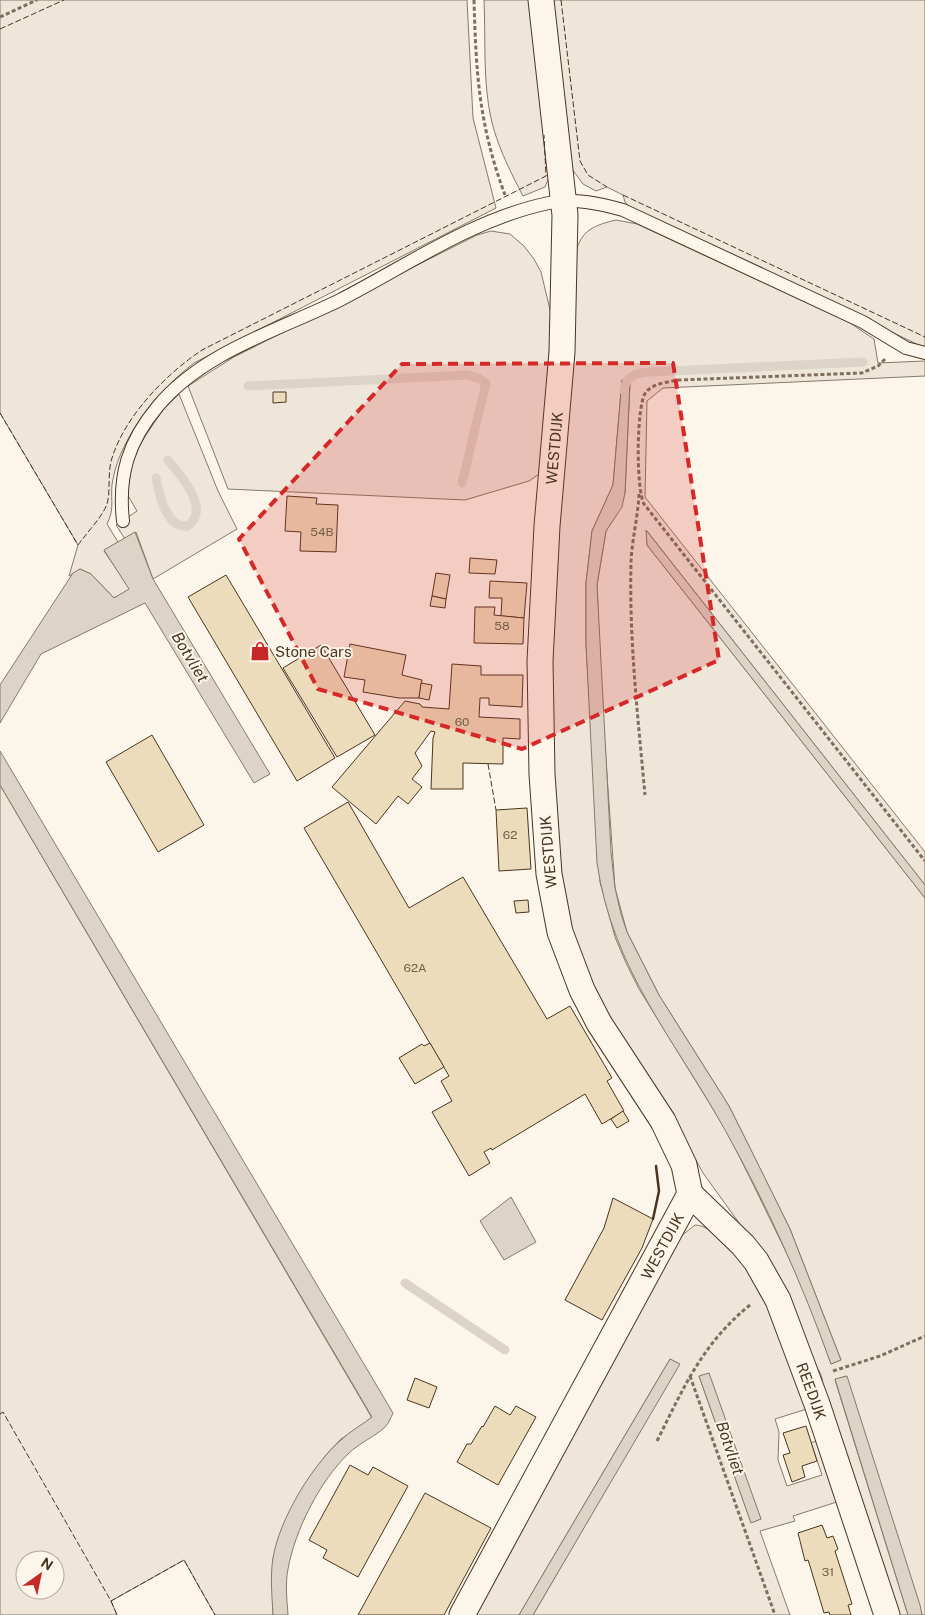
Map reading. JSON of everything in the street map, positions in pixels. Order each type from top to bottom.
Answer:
[{"type":"street","name":"WESTDIJK","points":[[462,1615],[690,1194],[684,1165],[664,1122],[599,1023],[582,990],[560,932],[549,874],[542,774],[540,661],[547,526],[562,352],[564,200],[541,0]]},
{"type":"street","name":"REEDIJK","points":[[690,1194],[743,1245],[772,1287],[808,1379],[887,1615]]},
{"type":"lane","points":[[123,521],[121,482],[127,458],[139,434],[159,405],[191,375],[240,346],[340,300],[475,228],[512,214],[564,200],[597,204],[623,210],[863,322],[896,343],[925,353]]},
{"type":"path","points":[[0,17],[37,0]]},
{"type":"path","points":[[474,0],[479,99],[489,148],[512,214]]},
{"type":"path","points":[[645,795],[636,699],[631,594],[632,542],[639,489],[641,406],[646,391],[653,387],[679,380],[862,373],[878,366],[896,343]]},
{"type":"path","points":[[639,489],[644,504],[925,861]]},
{"type":"path","points":[[657,1441],[703,1354],[719,1333],[772,1287]]},
{"type":"path","points":[[808,1379],[880,1356],[925,1336]]},
{"type":"path","points":[[690,1376],[775,1615]]},
{"type":"highlighted area","points":[[673,363],[719,660],[522,749],[318,689],[239,539],[402,364]]},
{"type":"shaded area","points":[[0,0],[467,0],[473,118],[496,208],[194,363],[168,386],[133,430],[117,463],[113,479],[112,507],[107,524],[118,542],[104,551],[130,589],[114,598],[91,574],[80,569],[69,576],[78,545],[0,413]]},
{"type":"shaded area","points":[[484,0],[534,0],[550,175],[545,187],[523,196],[500,147],[490,114],[485,65]]},
{"type":"shaded area","points":[[552,0],[925,0],[925,348],[630,207],[625,202],[623,195],[607,187],[596,191],[583,184],[572,169]]},
{"type":"shaded area","points":[[616,220],[637,224],[850,323],[874,339],[878,363],[925,361],[925,376],[663,388],[647,401],[645,497],[925,852],[925,885],[647,531],[647,545],[925,898],[925,1615],[922,1615],[846,1376],[835,1380],[908,1615],[894,1615],[822,1389],[823,1382],[819,1371],[812,1363],[755,1245],[703,1173],[676,1124],[602,1010],[575,947],[561,888],[553,758],[552,632],[576,252],[581,238],[585,234],[595,227]],"holes":[[[622,380],[630,382],[625,493],[617,514],[606,531],[597,585],[602,704],[615,888],[627,932],[659,995],[729,1106],[790,1229],[841,1360],[831,1364],[806,1293],[726,1130],[639,989],[626,963],[615,937],[600,882],[586,644],[586,583],[592,531],[613,485]]]},
{"type":"shaded area","points":[[491,231],[510,234],[524,246],[534,259],[541,272],[552,318],[542,472],[529,481],[465,500],[228,489],[188,386],[234,357],[477,235]]},
{"type":"shaded area","points":[[179,394],[218,491],[237,529],[153,579],[136,532],[125,539],[116,525],[137,511],[127,494],[134,453],[162,411]]},
{"type":"shaded area","points":[[0,785],[372,1418],[341,1439],[325,1456],[293,1506],[273,1559],[273,1615],[215,1615],[184,1560],[111,1601],[117,1615],[0,1615]]},
{"type":"shaded area","points":[[695,1225],[712,1231],[747,1263],[758,1278],[780,1325],[813,1407],[775,1419],[779,1432],[778,1460],[787,1486],[822,1475],[811,1443],[823,1438],[843,1500],[793,1516],[795,1521],[760,1531],[790,1615],[533,1615],[679,1364],[670,1359],[519,1615],[470,1615],[676,1240]],"holes":[[[699,1376],[761,1519],[751,1522]]]},
{"type":"water","points":[[622,380],[630,382],[625,493],[622,507],[606,531],[597,585],[611,852],[615,888],[627,932],[659,995],[729,1106],[790,1229],[841,1360],[831,1364],[796,1274],[769,1216],[725,1130],[666,1034],[631,971],[605,902],[597,863],[586,644],[586,583],[592,531],[613,485]]},
{"type":"water","points":[[646,530],[925,885],[925,898],[647,545]]},
{"type":"water","name":"Botvliet","points":[[135,532],[153,579],[270,774],[254,783],[145,603],[41,654],[0,723],[0,685],[73,573],[80,569],[91,574],[114,598],[129,589],[104,550]]},
{"type":"water","points":[[0,751],[393,1413],[385,1427],[352,1450],[338,1465],[310,1507],[291,1554],[286,1586],[288,1615],[273,1615],[272,1565],[276,1543],[282,1527],[298,1494],[319,1464],[345,1437],[372,1417],[0,785]]},
{"type":"water","points":[[511,1197],[536,1242],[504,1260],[480,1221]]},
{"type":"water","points":[[670,1359],[680,1364],[533,1615],[519,1615]]},
{"type":"water","name":"Botvliet","points":[[709,1373],[761,1519],[751,1523],[699,1376]]},
{"type":"water","points":[[847,1376],[922,1615],[908,1615],[835,1379]]},
{"type":"building","points":[[273,392],[286,392],[286,402],[273,403]]},
{"type":"building","points":[[287,496],[317,498],[316,504],[338,505],[336,552],[300,551],[301,532],[285,531]]},
{"type":"building","points":[[470,558],[497,560],[495,574],[469,573]]},
{"type":"building","points":[[436,573],[450,575],[446,599],[432,596]]},
{"type":"building","points":[[226,575],[335,758],[297,781],[188,597]]},
{"type":"building","points":[[490,581],[527,583],[524,618],[501,616],[502,598],[489,598]]},
{"type":"building","points":[[432,596],[446,599],[445,608],[430,606]]},
{"type":"building","points":[[475,607],[495,607],[494,615],[524,618],[523,644],[474,643]]},
{"type":"building","points":[[350,644],[406,655],[402,675],[422,680],[419,698],[399,698],[363,692],[365,680],[344,677]]},
{"type":"building","points":[[321,645],[375,735],[337,757],[283,668]]},
{"type":"building","points":[[452,664],[481,666],[481,675],[523,675],[522,707],[489,705],[489,698],[480,698],[479,717],[520,719],[520,739],[503,738],[503,764],[463,763],[463,789],[431,789],[433,738],[435,732],[431,731],[415,753],[422,766],[412,779],[422,787],[408,804],[398,796],[376,824],[332,787],[405,701],[420,704],[422,707],[449,709]]},
{"type":"building","points":[[421,683],[432,685],[429,700],[419,698]]},
{"type":"building","points":[[152,735],[204,825],[158,852],[106,762]]},
{"type":"building","points":[[348,802],[409,908],[463,877],[547,1019],[570,1006],[612,1078],[607,1081],[624,1111],[602,1124],[585,1094],[492,1150],[491,1148],[484,1152],[490,1163],[469,1176],[432,1112],[452,1101],[441,1081],[449,1076],[304,828]]},
{"type":"building","points":[[527,808],[531,869],[499,871],[496,810]]},
{"type":"building","points":[[528,900],[529,912],[516,913],[514,901]]},
{"type":"building","points":[[430,1043],[444,1067],[415,1084],[399,1058],[422,1044],[424,1046]]},
{"type":"building","points":[[623,1111],[629,1121],[617,1128],[611,1119]]},
{"type":"building","points":[[613,1198],[653,1219],[642,1248],[602,1320],[565,1300],[604,1228]]},
{"type":"building","points":[[415,1378],[437,1387],[429,1408],[407,1400]]},
{"type":"building","points":[[495,1406],[510,1415],[516,1406],[536,1417],[498,1485],[457,1462],[467,1444],[471,1444],[483,1427]]},
{"type":"building","points":[[806,1426],[817,1461],[802,1466],[805,1477],[792,1482],[783,1455],[790,1453],[783,1433]]},
{"type":"building","points":[[350,1465],[368,1475],[373,1467],[408,1486],[358,1577],[323,1558],[327,1550],[309,1540]]},
{"type":"building","points":[[425,1493],[491,1528],[444,1615],[358,1615]]},
{"type":"building","points":[[822,1525],[827,1538],[833,1536],[838,1549],[835,1551],[852,1604],[848,1605],[851,1615],[830,1615],[829,1612],[824,1613],[808,1560],[805,1561],[798,1533]]},
{"type":"waterway","points":[[624,391],[626,382],[632,376],[644,372],[863,362]]},
{"type":"waterway","points":[[248,386],[467,375],[478,378],[486,383],[462,483]]},
{"type":"waterway","points":[[156,478],[159,493],[169,516],[174,522],[188,526],[194,519],[195,501],[186,483],[168,460]]},
{"type":"waterway","points":[[405,1283],[505,1350]]},
{"type":"fence","points":[[0,29],[64,0]]},
{"type":"fence","points":[[561,0],[580,161],[588,175],[607,187]]},
{"type":"fence","points":[[0,413],[78,545],[105,509],[109,493],[109,475],[112,458],[126,427],[148,397],[175,371],[202,350],[546,176],[544,135]]},
{"type":"fence","points":[[623,195],[925,337]]},
{"type":"fence","points":[[488,764],[496,810]]},
{"type":"fence","points":[[0,1414],[3,1412],[111,1601],[184,1560],[215,1615]]},
{"type":"fence","points":[[111,1601],[117,1615]]},
{"type":"wall","points":[[653,1219],[659,1191],[656,1166]]},
{"type":"place","name":"Stone Cars","points":[[260,651]]}]
